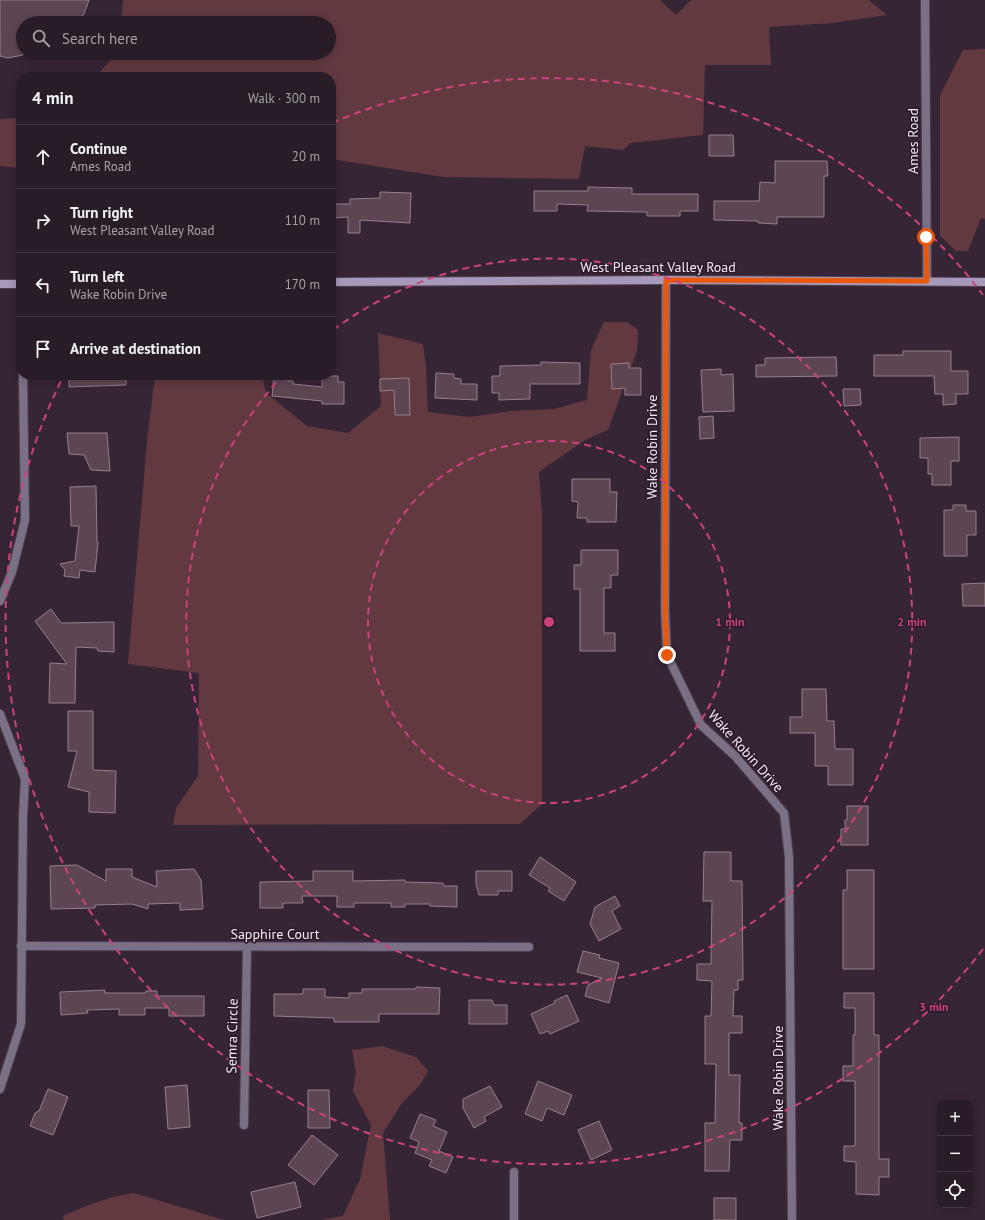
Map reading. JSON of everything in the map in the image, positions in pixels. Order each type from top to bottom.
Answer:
[{"type":"main road","name":"West Pleasant Valley Road","points":[[336,282],[666,280],[985,282]]},
{"type":"main road","points":[[0,284],[16,284]]},
{"type":"street","name":"Ames Road","points":[[925,0],[927,281]]},
{"type":"street","name":"Wake Robin Drive","points":[[666,280],[665,611],[667,655],[701,725],[735,756],[784,813],[789,857],[792,1220]]},
{"type":"street","points":[[0,601],[12,572],[25,520],[23,380]]},
{"type":"street","points":[[0,714],[25,779],[23,817],[21,1024],[0,1089]]},
{"type":"street","name":"Sapphire Court","points":[[21,946],[529,947]]},
{"type":"street","name":"Semra Circle","points":[[244,1125],[247,947]]},
{"type":"street","points":[[514,1172],[514,1220]]},
{"type":"shaded area","points":[[123,0],[660,0],[676,15],[691,0],[869,0],[887,15],[833,23],[769,27],[771,65],[705,65],[703,135],[631,143],[623,150],[585,146],[579,179],[443,177],[336,160],[336,72],[100,72],[111,60],[336,60],[336,16],[122,16]]},
{"type":"shaded area","points":[[985,49],[985,219],[981,218],[968,251],[956,251],[940,236],[940,95],[963,50]]},
{"type":"shaded area","points":[[16,118],[16,168],[0,166],[0,119]]},
{"type":"shaded area","points":[[604,322],[627,322],[638,330],[637,351],[608,430],[585,440],[539,472],[542,516],[542,804],[520,824],[173,825],[176,808],[198,776],[199,673],[128,664],[147,441],[154,380],[263,380],[266,393],[307,426],[348,433],[381,406],[378,333],[423,344],[426,366],[428,412],[469,417],[511,411],[554,409],[587,400],[591,350]]},
{"type":"shaded area","points":[[382,1046],[416,1057],[428,1071],[420,1085],[402,1103],[383,1133],[390,1220],[321,1220],[343,1216],[360,1179],[371,1125],[353,1091],[356,1072],[352,1050]]},
{"type":"shaded area","points":[[134,1193],[224,1220],[64,1220],[63,1216],[89,1205],[116,1196]]},
{"type":"building","points":[[0,0],[89,0],[82,16],[16,16],[16,56],[8,58],[0,56]]},
{"type":"building","points":[[709,135],[733,135],[734,156],[709,156]]},
{"type":"building","points":[[775,161],[827,161],[828,176],[824,176],[824,217],[777,217],[777,224],[758,223],[758,221],[714,220],[714,201],[759,201],[760,182],[775,183]]},
{"type":"building","points":[[588,187],[632,188],[632,194],[698,194],[698,211],[680,211],[680,216],[647,216],[647,212],[587,211],[588,205],[557,204],[557,211],[534,211],[534,191],[588,191]]},
{"type":"building","points":[[380,192],[411,193],[410,223],[360,220],[360,233],[348,233],[348,217],[336,218],[336,204],[350,204],[350,199],[380,198]]},
{"type":"building","points":[[903,351],[951,351],[951,371],[968,371],[968,394],[956,394],[956,404],[943,405],[943,394],[935,394],[934,376],[874,376],[874,355],[903,355]]},
{"type":"building","points":[[836,357],[837,376],[756,377],[756,365],[765,365],[765,358]]},
{"type":"building","points":[[541,362],[580,363],[580,384],[530,384],[530,399],[499,400],[499,393],[492,393],[492,376],[500,376],[500,366],[541,365]]},
{"type":"building","points":[[629,363],[629,368],[641,368],[641,395],[625,395],[625,388],[612,389],[611,364]]},
{"type":"building","points":[[721,369],[721,375],[733,374],[734,411],[703,412],[701,370]]},
{"type":"building","points":[[436,373],[454,374],[454,378],[461,379],[461,384],[477,384],[477,400],[435,398]]},
{"type":"building","points":[[336,376],[338,376],[338,382],[344,382],[344,404],[322,404],[322,401],[272,396],[274,380],[288,380],[293,381],[293,384],[322,387],[322,380],[336,380]]},
{"type":"building","points":[[409,378],[410,415],[395,415],[394,390],[380,391],[380,379]]},
{"type":"building","points":[[69,380],[126,380],[126,385],[69,387]]},
{"type":"building","points":[[843,389],[860,389],[861,405],[844,406]]},
{"type":"building","points":[[713,416],[714,438],[700,439],[699,417]]},
{"type":"building","points":[[67,433],[107,433],[110,471],[91,470],[84,455],[69,454]]},
{"type":"building","points":[[959,437],[959,461],[951,461],[951,485],[932,485],[932,474],[928,474],[928,458],[920,458],[920,438]]},
{"type":"building","points":[[572,479],[610,479],[610,492],[617,492],[616,522],[587,522],[587,518],[577,518],[578,502],[572,501]]},
{"type":"building","points":[[96,486],[98,542],[95,572],[80,570],[79,578],[64,576],[65,570],[60,564],[75,561],[79,526],[71,526],[70,487]]},
{"type":"building","points":[[953,505],[966,505],[966,511],[976,511],[976,535],[967,535],[967,556],[944,556],[944,510],[953,510]]},
{"type":"building","points":[[581,550],[618,550],[618,575],[611,575],[611,588],[604,588],[604,633],[615,633],[615,651],[580,651],[580,589],[574,589],[574,565],[581,565]]},
{"type":"building","points":[[985,583],[985,606],[963,606],[962,584]]},
{"type":"building","points":[[51,609],[61,623],[114,622],[114,652],[98,651],[97,648],[76,647],[75,703],[49,703],[50,663],[67,664],[35,621]]},
{"type":"building","points":[[802,689],[826,689],[827,721],[834,721],[835,749],[853,749],[853,785],[828,785],[828,766],[815,766],[815,733],[790,733],[790,717],[802,717]]},
{"type":"building","points":[[68,711],[93,711],[93,770],[116,771],[115,813],[89,812],[89,792],[68,787],[77,751],[68,751]]},
{"type":"building","points":[[847,806],[868,806],[868,845],[841,845],[841,829],[845,829],[845,820],[847,820]]},
{"type":"building","points":[[704,852],[731,852],[731,881],[742,881],[743,980],[738,980],[738,990],[734,990],[733,1016],[742,1016],[742,1033],[729,1033],[729,1075],[740,1075],[739,1123],[742,1123],[742,1140],[730,1140],[729,1171],[705,1171],[705,1123],[715,1123],[716,1064],[705,1064],[705,1016],[711,1016],[712,981],[697,980],[697,964],[711,964],[712,901],[703,901]]},
{"type":"building","points":[[540,857],[576,882],[564,901],[548,891],[550,888],[529,875]]},
{"type":"building","points":[[77,865],[106,881],[106,869],[132,869],[132,877],[157,887],[156,871],[194,869],[201,880],[203,909],[180,910],[180,903],[148,904],[148,909],[132,904],[95,905],[95,908],[51,909],[50,866]]},
{"type":"building","points":[[847,870],[874,870],[874,969],[843,969],[843,890],[847,890]]},
{"type":"building","points":[[313,871],[353,871],[353,881],[405,880],[405,882],[443,883],[444,886],[457,886],[457,907],[430,906],[430,904],[405,904],[405,907],[391,907],[391,903],[354,903],[354,907],[337,907],[337,896],[302,896],[303,903],[283,903],[283,908],[260,908],[260,882],[313,881]]},
{"type":"building","points":[[476,871],[512,871],[512,891],[498,891],[498,895],[479,895],[476,884]]},
{"type":"building","points":[[615,896],[620,906],[612,911],[621,929],[599,941],[590,924],[595,907]]},
{"type":"building","points":[[583,951],[600,955],[599,958],[619,963],[609,1003],[585,996],[588,985],[602,978],[577,972]]},
{"type":"building","points":[[416,987],[440,988],[439,1014],[379,1014],[379,1022],[334,1022],[334,1018],[274,1016],[274,994],[303,994],[303,989],[325,989],[325,997],[349,998],[349,993],[362,993],[362,989],[416,989]]},
{"type":"building","points":[[105,990],[105,993],[145,993],[146,991],[157,991],[157,996],[204,996],[204,1016],[169,1016],[169,1008],[145,1008],[145,1015],[119,1015],[119,1009],[87,1010],[88,1013],[61,1015],[60,992]]},
{"type":"building","points":[[844,993],[874,993],[874,1035],[879,1035],[879,1159],[889,1159],[889,1177],[879,1177],[879,1195],[856,1194],[856,1162],[844,1161],[844,1146],[855,1146],[855,1081],[843,1081],[843,1066],[853,1066],[855,1008],[844,1008]]},
{"type":"building","points":[[567,995],[579,1021],[550,1034],[548,1031],[540,1034],[531,1014],[555,1003],[554,1001]]},
{"type":"building","points":[[469,1000],[492,1000],[494,1005],[507,1005],[507,1024],[469,1024]]},
{"type":"building","points":[[538,1081],[572,1095],[564,1115],[547,1108],[542,1121],[525,1114]]},
{"type":"building","points":[[187,1085],[190,1127],[168,1129],[165,1087]]},
{"type":"building","points":[[490,1086],[502,1107],[484,1117],[486,1121],[474,1128],[463,1108],[463,1099]]},
{"type":"building","points":[[48,1089],[68,1097],[53,1135],[30,1126],[35,1113],[39,1111]]},
{"type":"building","points":[[308,1090],[329,1090],[330,1128],[308,1128]]},
{"type":"building","points":[[420,1114],[436,1120],[433,1126],[447,1132],[439,1151],[453,1157],[446,1173],[429,1166],[432,1160],[415,1153],[419,1142],[410,1138]]},
{"type":"building","points":[[599,1121],[612,1150],[591,1160],[578,1130]]},
{"type":"building","points":[[312,1135],[338,1155],[314,1185],[288,1165]]},
{"type":"building","points":[[295,1182],[301,1207],[257,1218],[251,1192]]},
{"type":"building","points":[[714,1198],[736,1198],[736,1220],[714,1220]]},
{"type":"route","points":[[667,655],[665,611],[666,280],[927,281],[926,237]]}]
